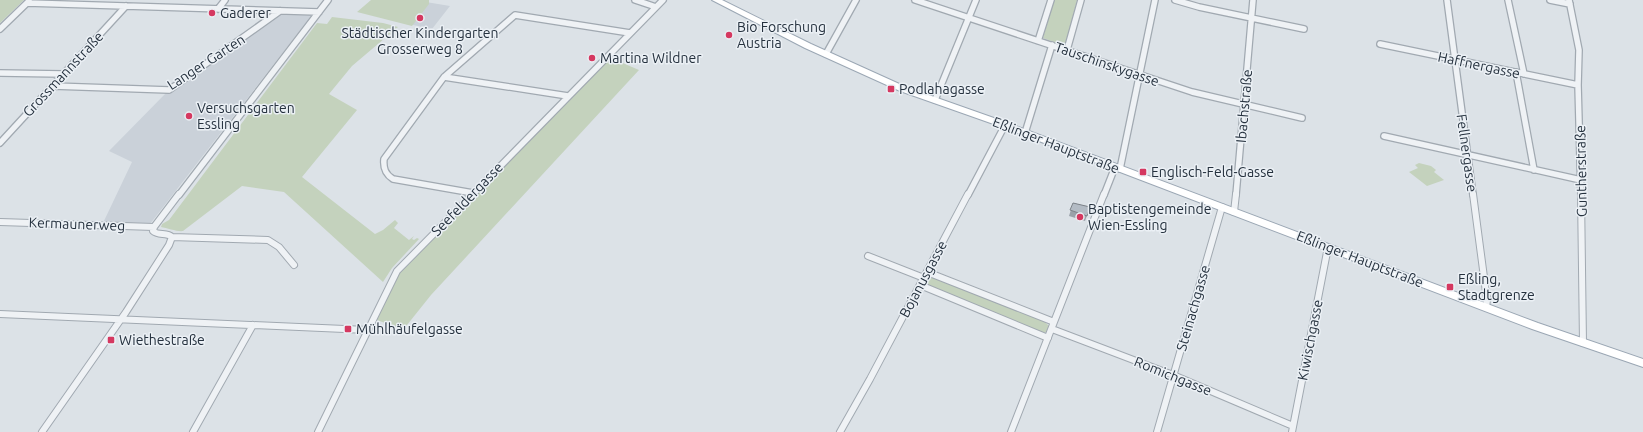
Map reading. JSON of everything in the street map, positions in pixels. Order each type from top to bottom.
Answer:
[{"type":"main road","name":"Eßlinger Hauptstraße","points":[[716,0],[826,54],[903,89],[1005,125],[1583,343],[1643,363]]},
{"type":"street","points":[[218,9],[225,0]]},
{"type":"street","points":[[294,266],[287,256],[268,240],[172,237],[170,235],[155,233],[153,231],[154,227],[328,0]]},
{"type":"street","points":[[635,0],[656,7]]},
{"type":"street","name":"Seefeldergasse","points":[[318,432],[397,271],[662,0]]},
{"type":"street","points":[[826,54],[856,0]]},
{"type":"street","name":"Tauschinskygasse","points":[[915,0],[1067,50],[1139,76],[1192,92],[1302,118]]},
{"type":"street","points":[[935,100],[976,0]]},
{"type":"street","points":[[1038,41],[1050,0]]},
{"type":"street","points":[[1067,50],[1081,0]]},
{"type":"street","points":[[1011,432],[1117,168],[1155,0]]},
{"type":"street","points":[[1175,0],[1304,29]]},
{"type":"street","name":"Ibachstraße","points":[[1234,212],[1253,0]]},
{"type":"street","name":"Fellnergasse","points":[[1447,0],[1487,300],[1486,307]]},
{"type":"street","points":[[1508,0],[1524,74]]},
{"type":"street","points":[[1550,0],[1570,2]]},
{"type":"street","points":[[0,29],[28,2],[319,12]]},
{"type":"street","name":"Guntherstraße","points":[[1570,2],[1579,50],[1578,85],[1583,343]]},
{"type":"street","name":"Grossmannstraße","points":[[0,143],[126,6]]},
{"type":"street","name":"Langer Garten","points":[[53,86],[169,90],[280,11]]},
{"type":"street","points":[[473,193],[393,179],[387,176],[383,171],[382,166],[384,158],[444,77],[515,14],[630,33]]},
{"type":"street","name":"Haffnergasse","points":[[1380,44],[1578,85]]},
{"type":"street","points":[[1025,133],[1052,45]]},
{"type":"street","points":[[1516,72],[1534,170]]},
{"type":"street","points":[[0,73],[64,74]]},
{"type":"street","points":[[444,77],[568,96]]},
{"type":"street","name":"Bojanusgasse","points":[[840,432],[1005,125]]},
{"type":"street","points":[[1384,136],[1468,156],[1581,180]]},
{"type":"street","name":"Steinachgasse","points":[[1157,432],[1222,207]]},
{"type":"street","name":"Kermaunerweg","points":[[0,222],[154,227]]},
{"type":"street","points":[[42,432],[120,319],[169,245],[172,237]]},
{"type":"street","name":"Kiwischgasse","points":[[1293,429],[1328,247]]},
{"type":"street","name":"Romichgasse","points":[[868,256],[925,275],[1053,326],[1173,375],[1293,429]]},
{"type":"street","points":[[920,285],[1048,338]]},
{"type":"street","points":[[0,314],[367,330]]},
{"type":"street","points":[[192,432],[253,325]]},
{"type":"shaded area","name":"Städtischer Kindergarten Grosserweg 8","points":[[420,1],[450,6],[432,29],[395,21]]},
{"type":"shaded area","name":"Versuchsgarten Essling","points":[[280,14],[312,15],[150,224],[103,223],[132,162],[109,151],[166,93],[169,93]]},
{"type":"green space","points":[[0,0],[24,0],[0,23]]},
{"type":"green space","points":[[371,0],[429,0],[429,4],[412,26],[357,12]]},
{"type":"green space","points":[[1054,0],[1077,0],[1065,46],[1043,38]]},
{"type":"green space","points":[[332,17],[383,23],[398,27],[352,66],[329,94],[357,110],[302,177],[375,234],[383,230],[395,220],[398,223],[394,228],[409,240],[414,236],[412,239],[419,239],[392,268],[383,282],[284,192],[242,186],[183,231],[161,227],[162,224],[169,220],[317,23],[327,24]]},
{"type":"green space","points":[[611,58],[639,70],[431,295],[403,330],[377,320],[399,274]]},
{"type":"green space","points":[[1419,163],[1431,166],[1436,170],[1434,172],[1444,180],[1427,186],[1409,172],[1418,168],[1415,165]]},
{"type":"green space","points":[[928,277],[935,278],[1043,320],[1050,327],[1048,332],[1042,333],[929,286],[927,280]]},
{"type":"building","points":[[1073,203],[1090,207],[1087,216],[1070,210]]},
{"type":"place","name":"Gaderer","points":[[212,13]]},
{"type":"place","name":"Städtischer Kindergarten Grosserweg 8","points":[[420,18]]},
{"type":"place","name":"Bio Forschung Austria","points":[[729,35]]},
{"type":"place","name":"Martina Wildner","points":[[592,58]]},
{"type":"place","name":"Podlahagasse","points":[[891,89]]},
{"type":"place","name":"Versuchsgarten Essling","points":[[189,116]]},
{"type":"place","name":"Englisch-Feld-Gasse","points":[[1143,172]]},
{"type":"place","name":"Baptistengemeinde Wien-Essling","points":[[1080,217]]},
{"type":"place","name":"Eßling, Stadtgrenze","points":[[1450,287]]},
{"type":"place","name":"Mühlhäufelgasse","points":[[348,329]]},
{"type":"place","name":"Wiethestraße","points":[[111,340]]}]
